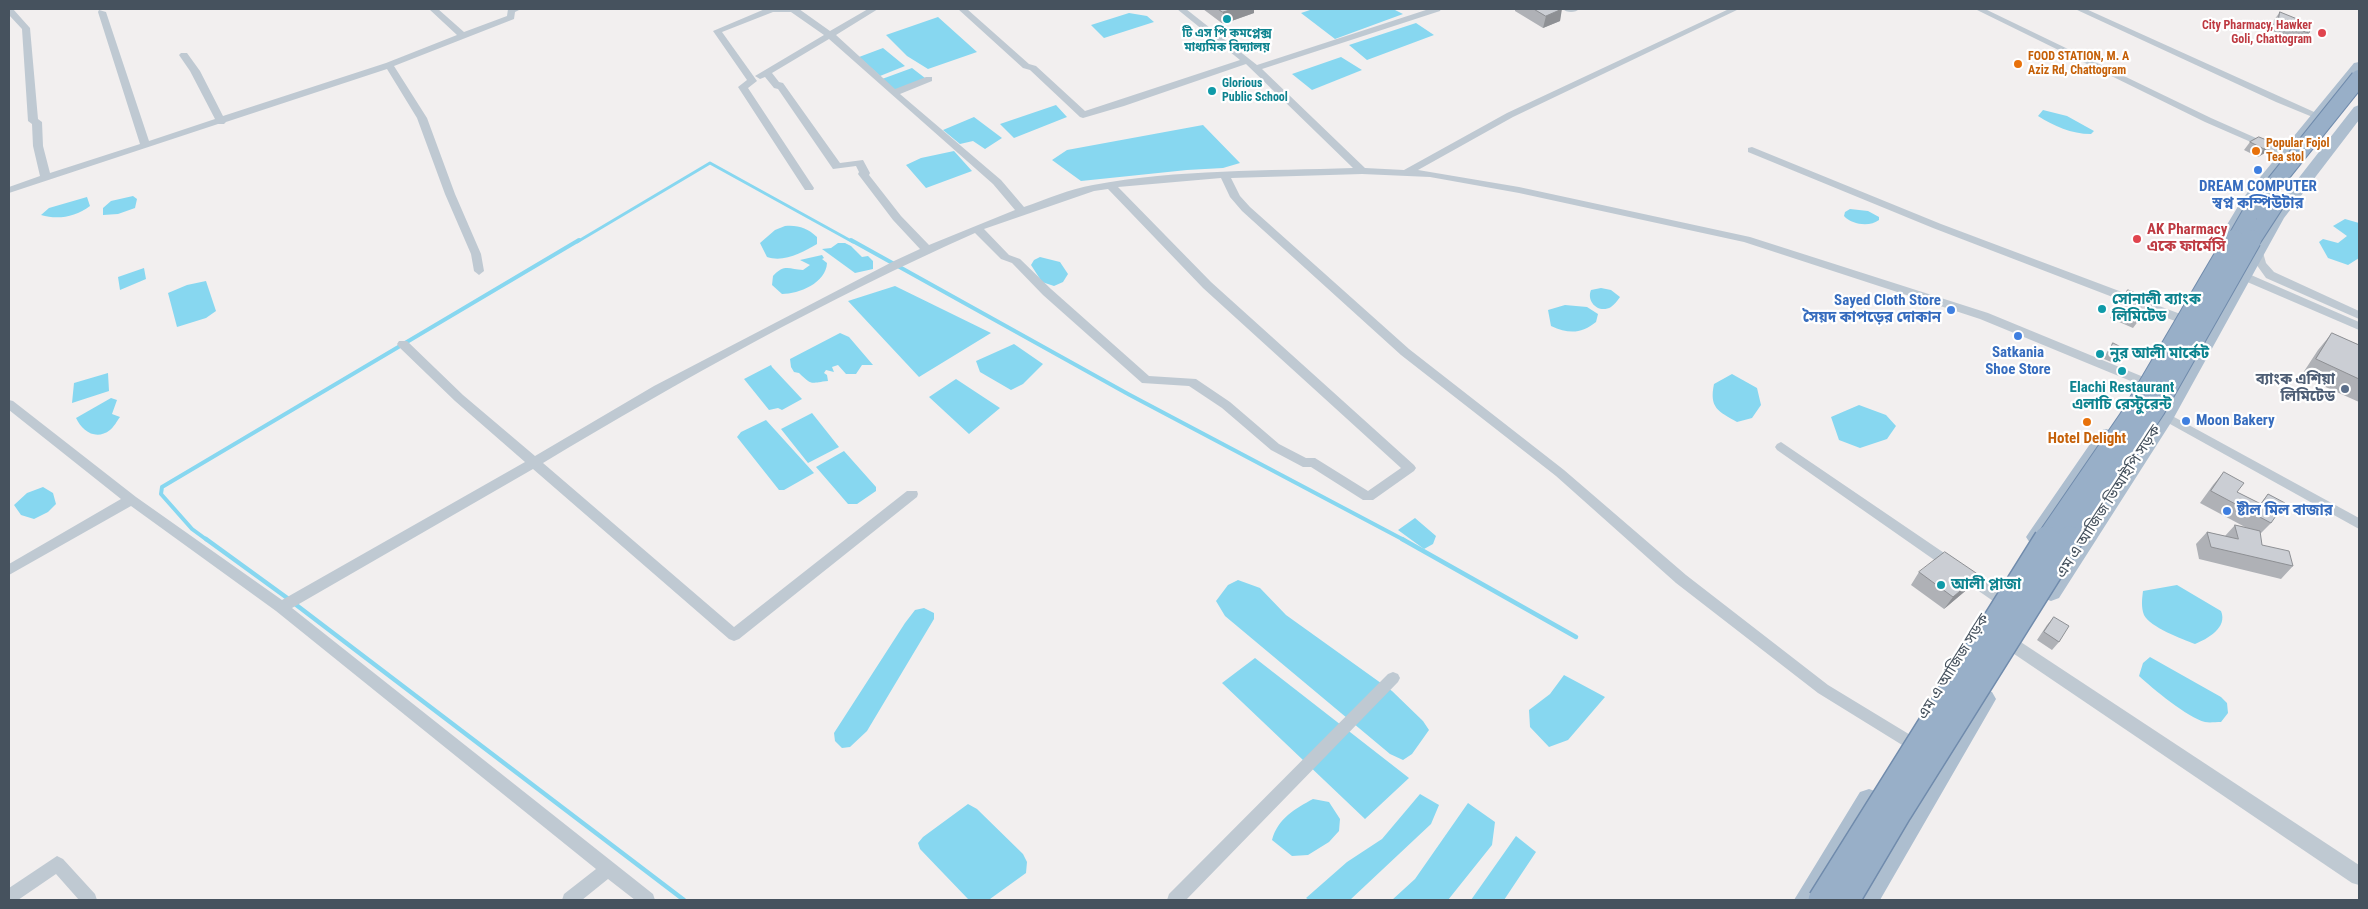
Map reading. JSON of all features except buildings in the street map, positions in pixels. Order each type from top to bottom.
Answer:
[{"type":"highway","points":[[1821,900],[1996,618],[2129,419],[2250,214],[2359,78]]},
{"type":"highway","points":[[1847,900],[1899,812],[2085,515],[2154,409],[2264,220],[2359,99]]},
{"type":"main road","name":"এম এ আজিজ সড়ক","points":[[1807,900],[1980,623],[2064,494],[2127,406],[2249,202],[2359,66]]},
{"type":"main road","name":"এম এ আজিজ ভিআইপি সড়ক","points":[[1866,900],[1938,774],[2016,646],[2165,416],[2276,216],[2359,110]]},
{"type":"street","points":[[433,9],[463,36]]},
{"type":"street","points":[[9,190],[46,179],[85,164],[221,122],[249,110],[389,65],[512,17],[511,11],[517,9]]},
{"type":"street","points":[[752,81],[717,31],[764,12],[780,9],[793,10],[800,13],[844,46],[894,93],[997,182],[1022,211]]},
{"type":"street","points":[[809,188],[743,87],[829,34],[874,9]]},
{"type":"street","points":[[962,9],[1026,66],[1033,68],[1083,115],[1247,61]]},
{"type":"street","points":[[1181,9],[1256,68],[1362,171]]},
{"type":"street","points":[[1410,9],[1420,14]]},
{"type":"street","points":[[1256,68],[1437,9]]},
{"type":"street","points":[[1568,9],[1574,9]]},
{"type":"street","points":[[1406,173],[1510,115],[1735,9]]},
{"type":"street","points":[[1979,9],[2208,120],[2288,154]]},
{"type":"street","points":[[2079,9],[2318,116]]},
{"type":"street","points":[[9,10],[26,28],[33,121],[37,122],[38,146],[46,179]]},
{"type":"street","points":[[102,12],[145,145]]},
{"type":"street","points":[[184,55],[195,71],[221,122]]},
{"type":"street","points":[[389,65],[422,118],[450,194],[476,254],[479,271]]},
{"type":"street","points":[[766,72],[784,92],[837,167],[859,162],[865,173],[863,174],[897,218],[926,249]]},
{"type":"street","points":[[894,93],[929,79]]},
{"type":"street","points":[[1752,150],[1937,226],[2178,318]]},
{"type":"street","points":[[281,607],[534,463],[658,389],[926,249],[1022,211],[1092,188],[1110,185],[1225,175],[1362,171],[1430,174],[1519,190],[1746,239],[1984,316],[2142,381]]},
{"type":"street","points":[[1225,175],[1235,197],[1246,209],[1405,352],[1560,473],[1674,572],[1823,690],[1907,742]]},
{"type":"street","points":[[977,228],[1005,257],[1016,261],[1046,292],[1146,380],[1192,382],[1226,404],[1276,447],[1307,464],[1311,461],[1368,498],[1410,468],[1207,285],[1110,185]]},
{"type":"street","points":[[2257,248],[2261,264],[2270,274],[2359,315]]},
{"type":"street","points":[[2212,263],[2359,326]]},
{"type":"street","points":[[403,344],[459,398],[734,634],[912,494]]},
{"type":"street","points":[[9,404],[131,500],[281,607],[607,870],[647,900]]},
{"type":"street","points":[[2165,416],[2359,524]]},
{"type":"street","points":[[1781,447],[1998,597]]},
{"type":"street","points":[[9,570],[131,500]]},
{"type":"street","points":[[1980,623],[2359,876]]},
{"type":"street","points":[[1175,900],[1393,678]]},
{"type":"street","points":[[9,897],[57,864],[89,900]]},
{"type":"street","points":[[570,900],[607,870]]},
{"type":"water","points":[[1313,9],[1393,9],[1403,14],[1335,39],[1301,13]]},
{"type":"water","points":[[1129,13],[1147,16],[1154,22],[1104,38],[1091,25]]},
{"type":"water","points":[[938,17],[977,52],[928,69],[907,56],[886,35]]},
{"type":"water","points":[[1416,23],[1434,35],[1367,60],[1349,45]]},
{"type":"water","points":[[883,48],[905,66],[880,76],[859,57]]},
{"type":"water","points":[[1341,57],[1362,70],[1312,90],[1292,74]]},
{"type":"water","points":[[912,68],[925,78],[894,91],[882,79]]},
{"type":"water","points":[[1056,105],[1067,117],[1014,138],[1000,124]]},
{"type":"water","points":[[2043,110],[2067,116],[2094,131],[2091,134],[2084,134],[2057,126],[2038,116]]},
{"type":"water","points":[[974,117],[1002,138],[985,149],[973,141],[960,144],[943,130]]},
{"type":"water","points":[[1203,125],[1240,163],[1223,168],[1081,181],[1052,160],[1067,150]]},
{"type":"water","points":[[954,151],[972,171],[926,188],[906,165],[921,158]]},
{"type":"water","points":[[133,196],[137,199],[135,208],[118,214],[103,215],[103,208],[111,201]]},
{"type":"water","points":[[87,197],[90,206],[78,213],[60,217],[41,215],[49,208]]},
{"type":"water","points":[[1850,209],[1868,211],[1879,217],[1879,220],[1871,224],[1856,223],[1844,216],[1845,212]]},
{"type":"water","points":[[2345,219],[2359,223],[2359,258],[2348,265],[2328,258],[2319,242],[2323,239],[2338,243],[2347,236],[2333,226]]},
{"type":"water","points":[[785,226],[799,227],[810,231],[817,237],[817,244],[787,258],[767,257],[760,243],[775,230]]},
{"type":"water","points":[[838,243],[845,243],[851,246],[862,257],[868,256],[873,261],[873,269],[855,273],[822,249],[831,248]]},
{"type":"water","points":[[822,255],[824,258],[822,259],[827,263],[825,270],[817,282],[811,286],[796,292],[782,294],[772,285],[773,276],[777,272],[784,268],[803,270],[810,265],[800,260]]},
{"type":"water","points":[[1040,257],[1060,262],[1068,274],[1063,282],[1054,286],[1042,282],[1031,265],[1034,260]]},
{"type":"water","points":[[144,268],[146,279],[120,290],[118,277]]},
{"type":"water","points":[[206,281],[216,311],[206,318],[177,327],[168,293],[187,285]]},
{"type":"water","points":[[895,286],[991,333],[919,377],[848,301]]},
{"type":"water","points":[[1601,288],[1611,290],[1620,297],[1612,306],[1606,309],[1598,308],[1590,299],[1591,290]]},
{"type":"water","points":[[1565,305],[1587,307],[1598,314],[1596,322],[1585,329],[1575,332],[1551,326],[1548,310]]},
{"type":"water","points":[[840,333],[849,337],[873,365],[862,365],[856,374],[846,374],[838,365],[832,367],[834,372],[826,370],[824,373],[827,375],[828,381],[814,383],[809,382],[799,373],[794,372],[790,359]]},
{"type":"water","points":[[1014,344],[1043,364],[1023,384],[1011,390],[980,372],[976,361]]},
{"type":"water","points":[[771,365],[802,399],[782,410],[778,408],[769,410],[744,379]]},
{"type":"water","points":[[108,373],[109,391],[72,403],[74,383]]},
{"type":"water","points":[[1732,374],[1757,388],[1761,405],[1752,418],[1737,422],[1725,415],[1714,404],[1714,384]]},
{"type":"water","points":[[956,379],[1000,408],[969,434],[929,397]]},
{"type":"water","points":[[111,398],[117,400],[112,414],[120,417],[110,430],[100,435],[90,433],[82,427],[76,418]]},
{"type":"water","points":[[1859,405],[1886,415],[1896,426],[1887,439],[1860,448],[1839,440],[1831,417]]},
{"type":"water","points":[[812,413],[839,447],[808,463],[781,429]]},
{"type":"water","points":[[766,420],[814,473],[784,490],[779,490],[737,437],[741,432]]},
{"type":"water","points":[[844,451],[876,487],[876,491],[857,504],[848,504],[816,467]]},
{"type":"water","points":[[43,487],[53,493],[56,504],[48,512],[34,519],[21,515],[14,505],[27,493]]},
{"type":"water","points":[[1415,518],[1436,536],[1433,544],[1424,549],[1398,530]]},
{"type":"water","points":[[1238,580],[1260,588],[1286,615],[1392,691],[1423,721],[1429,730],[1412,754],[1403,760],[1390,754],[1225,616],[1216,601],[1228,585]]},
{"type":"water","points":[[2177,585],[2221,611],[2222,623],[2219,628],[2210,636],[2195,644],[2159,628],[2147,619],[2143,612],[2143,591]]},
{"type":"water","points":[[924,608],[934,613],[934,619],[867,731],[850,747],[842,748],[835,741],[834,733],[905,623],[915,610]]},
{"type":"water","points":[[2150,657],[2221,697],[2227,703],[2228,713],[2221,722],[2205,722],[2189,715],[2139,676],[2143,663]]},
{"type":"water","points":[[1255,658],[1409,778],[1365,819],[1222,683]]},
{"type":"water","points":[[1564,675],[1605,697],[1568,740],[1549,747],[1530,727],[1529,710],[1550,694]]},
{"type":"water","points":[[1420,794],[1439,805],[1431,824],[1350,900],[1309,900],[1306,898],[1347,862],[1382,839]]},
{"type":"water","points":[[1313,799],[1329,802],[1340,819],[1339,831],[1329,842],[1308,855],[1292,856],[1272,840],[1278,826],[1288,815]]},
{"type":"water","points":[[1468,803],[1495,822],[1492,845],[1448,900],[1392,900],[1415,879]]},
{"type":"water","points":[[968,804],[977,809],[1023,854],[1027,862],[1026,873],[990,899],[968,899],[920,849],[918,843],[923,837]]},
{"type":"water","points":[[1516,836],[1536,852],[1504,900],[1471,900]]},
{"type":"waterway","points":[[577,242],[710,163],[853,242]]},
{"type":"waterway","points":[[207,540],[192,529],[161,494],[162,487],[579,240]]},
{"type":"waterway","points":[[851,240],[1128,394],[1404,540]]},
{"type":"waterway","points":[[206,539],[290,600]]},
{"type":"waterway","points":[[1402,539],[1576,637]]},
{"type":"waterway","points":[[295,604],[684,900]]},
{"type":"place","name":"টি এস পি কমপ্লেক্স মাধ্যমিক বিদ্যালয়","points":[[1227,19]]},
{"type":"place","name":"City Pharmacy, Hawker Goli, Chattogram","points":[[2322,33]]},
{"type":"place","name":"FOOD STATION, M. A Aziz Rd, Chattogram","points":[[2018,64]]},
{"type":"place","name":"Glorious Public School","points":[[1212,91]]},
{"type":"place","name":"Popular Fojol Tea stol","points":[[2256,151]]},
{"type":"place","name":"DREAM COMPUTER স্বপ্ন কম্পিউটার","points":[[2258,170]]},
{"type":"place","name":"AK Pharmacy একে ফার্মেসি","points":[[2137,239]]},
{"type":"place","name":"সোনালী ব্যাংক লিমিটেড","points":[[2102,309]]},
{"type":"place","name":"Sayed Cloth Store সৈয়দ কাপড়ের দোকান","points":[[1951,310]]},
{"type":"place","name":"Satkania Shoe Store","points":[[2018,336]]},
{"type":"place","name":"নুর আলী মার্কেট","points":[[2100,354]]},
{"type":"place","name":"Elachi Restaurant এলাচ‌ি র‌েস্টুর‌েন্ট","points":[[2122,371]]},
{"type":"place","name":"ব্যাংক এশিয়া লিমিটেড","points":[[2345,389]]},
{"type":"place","name":"Moon Bakery","points":[[2186,421]]},
{"type":"place","name":"Hotel Delight","points":[[2087,422]]},
{"type":"place","name":"ষ্টীল মিল বাজার","points":[[2227,511]]},
{"type":"place","name":"আলী প্লাজা","points":[[1941,585]]}]
